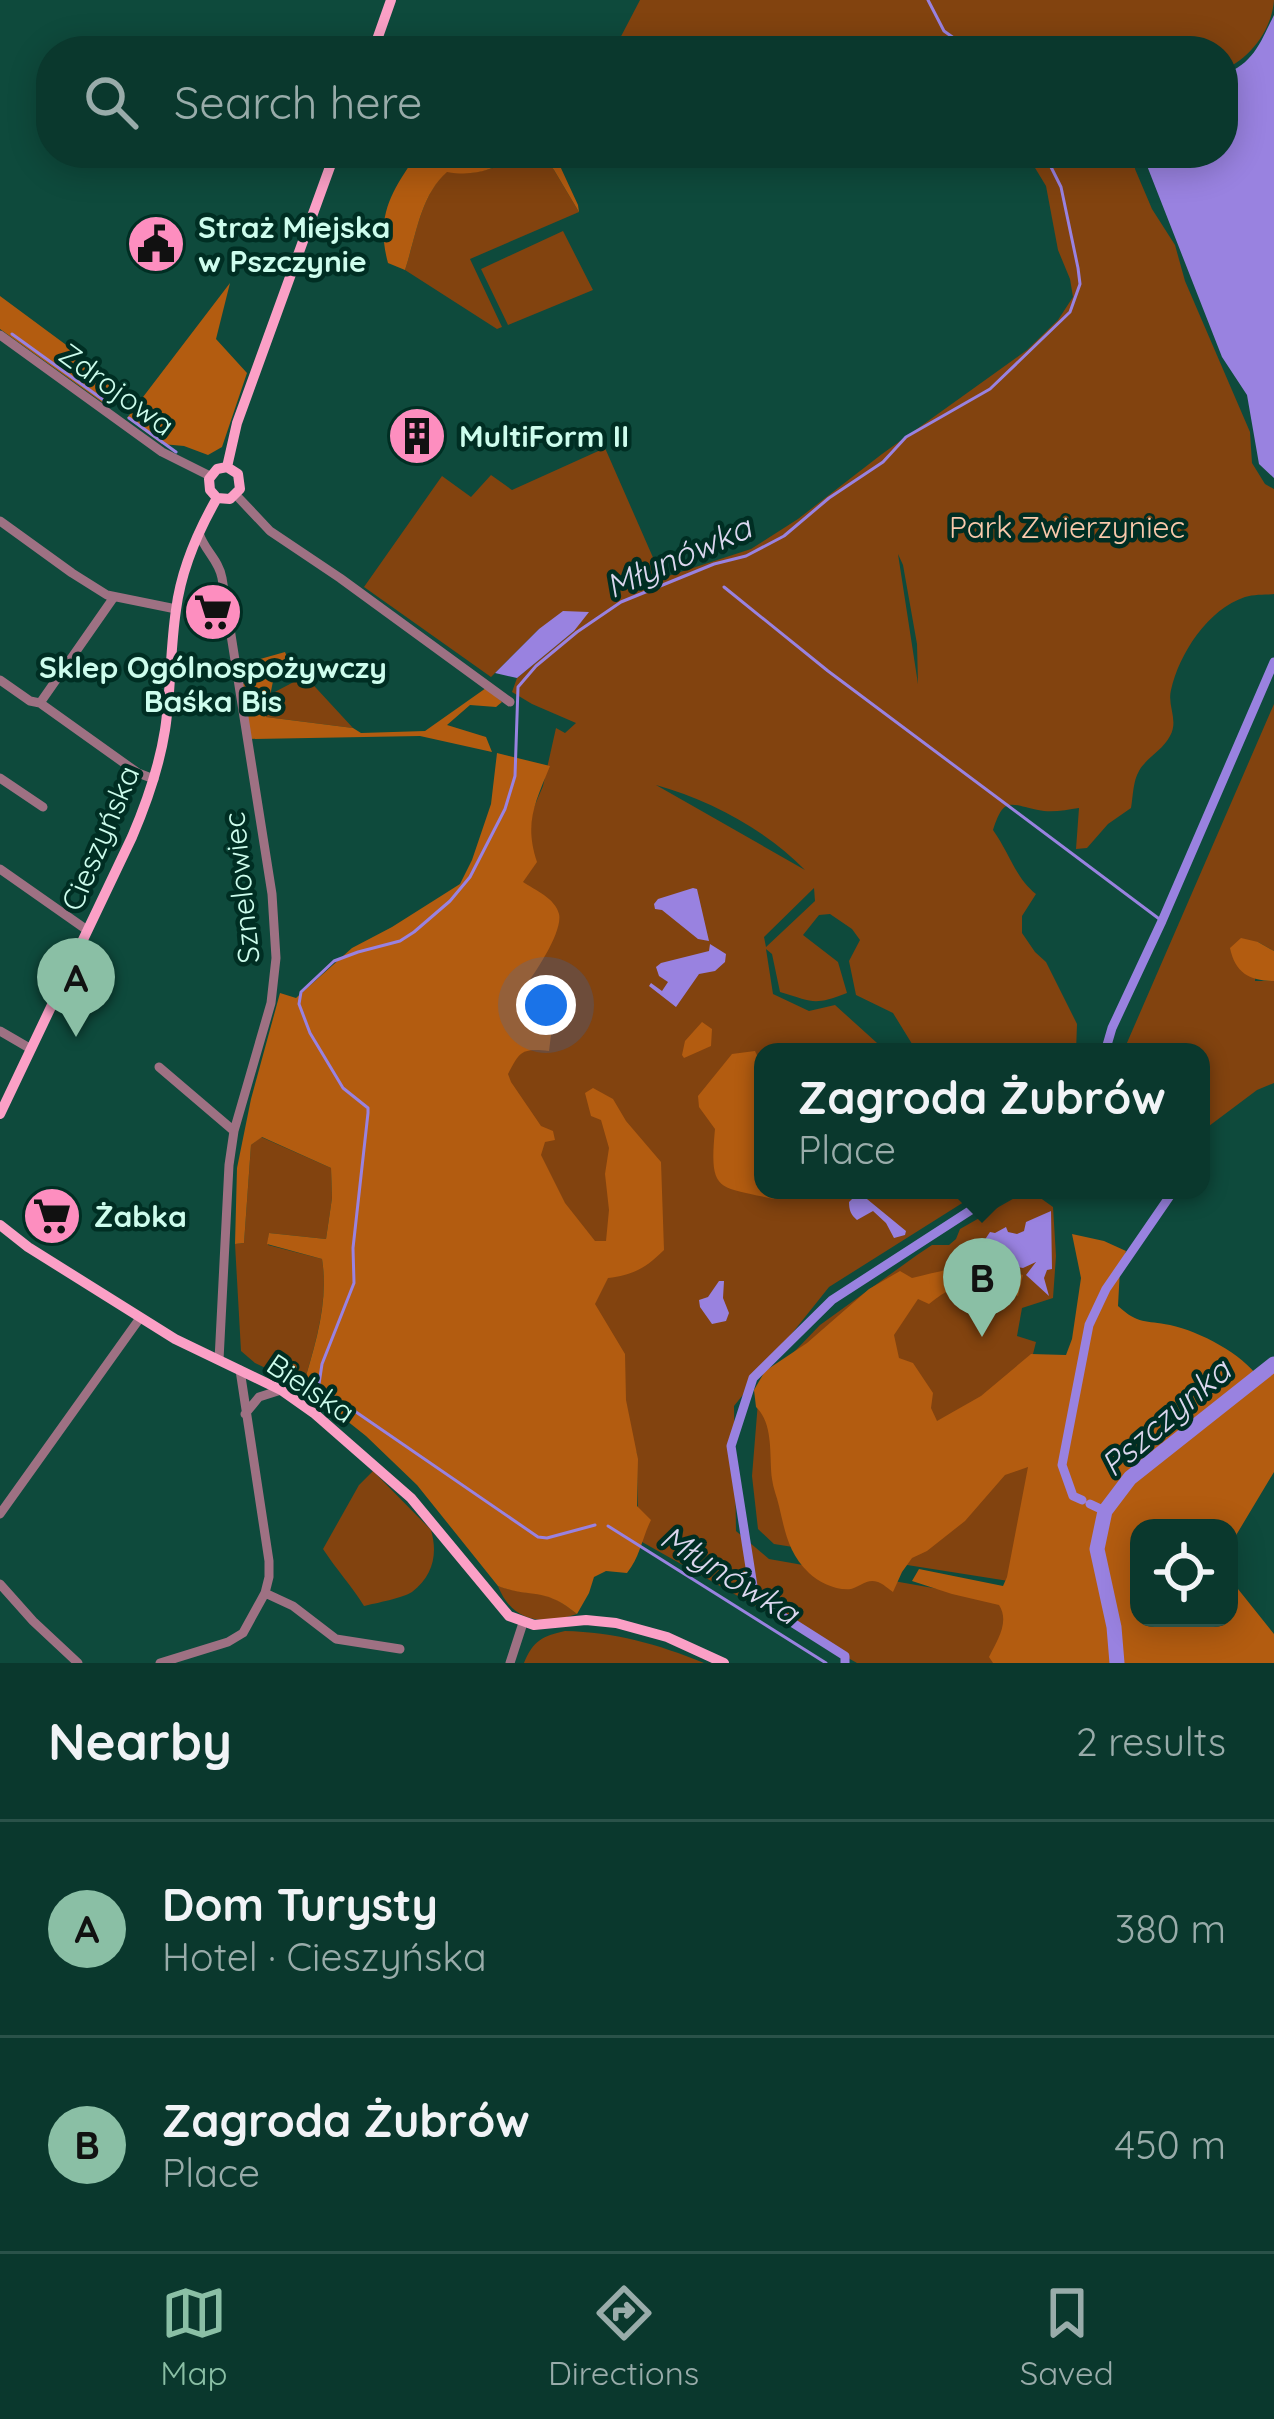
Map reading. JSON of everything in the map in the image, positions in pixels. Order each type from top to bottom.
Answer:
[{"type":"main road","points":[[379,36],[392,0]]},
{"type":"main road","points":[[227,467],[237,423],[330,168]]},
{"type":"main road","points":[[227,467],[236,471],[241,487],[226,500],[209,488],[209,476],[227,467]]},
{"type":"main road","name":"Cieszyńska","points":[[0,1114],[132,837],[154,779],[165,731],[176,609],[188,559],[217,498]]},
{"type":"main road","name":"Bielska","points":[[0,1225],[140,1318],[280,1390],[331,1426],[429,1517],[500,1608],[524,1623]]},
{"type":"main road","name":"Bielska","points":[[0,1238],[28,1247]]},
{"type":"main road","points":[[524,1623],[616,1622],[667,1637],[724,1663]]},
{"type":"street","name":"Zdrojowa","points":[[0,335],[162,452],[209,476]]},
{"type":"street","points":[[236,495],[273,533],[510,702]]},
{"type":"street","points":[[0,521],[114,597],[176,609]]},
{"type":"street","name":"Sznelowiec","points":[[199,532],[222,578],[272,894],[276,958],[271,1003],[234,1131],[229,1165],[219,1360]]},
{"type":"street","points":[[188,559],[210,554]]},
{"type":"street","points":[[40,703],[114,597]]},
{"type":"street","points":[[0,680],[138,773],[154,779]]},
{"type":"street","points":[[0,778],[43,807]]},
{"type":"street","points":[[0,869],[87,930]]},
{"type":"street","points":[[0,1031],[31,1049]]},
{"type":"street","points":[[159,1067],[234,1131]]},
{"type":"street","points":[[0,1514],[140,1318]]},
{"type":"street","points":[[160,1663],[239,1636],[265,1593],[269,1561],[240,1370]]},
{"type":"street","points":[[245,1414],[260,1397],[280,1390]]},
{"type":"street","points":[[0,1584],[78,1663]]},
{"type":"street","points":[[265,1593],[293,1606],[336,1639],[400,1649]]},
{"type":"street","points":[[510,1663],[524,1623]]},
{"type":"green space","points":[[640,0],[1274,0],[1258,42],[1238,61],[1238,36],[621,36]]},
{"type":"green space","points":[[552,168],[579,212],[470,259],[502,327],[497,329],[405,270],[425,205],[438,181],[447,171]]},
{"type":"green space","name":"Park Zwierzyniec","points":[[1035,168],[1135,168],[1152,209],[1175,245],[1185,281],[1250,432],[1252,463],[1265,484],[1274,489],[1274,594],[1232,603],[1197,634],[1171,690],[1170,736],[1139,771],[1131,808],[1108,824],[1087,848],[1076,849],[1079,808],[1048,811],[1009,805],[997,819],[993,830],[1036,894],[1022,916],[1022,933],[1046,962],[1077,1024],[1076,1043],[911,1043],[893,1013],[856,995],[849,961],[860,940],[830,914],[819,915],[803,935],[838,962],[847,993],[813,1001],[780,992],[772,954],[766,949],[773,994],[809,1011],[835,1005],[877,1043],[754,1043],[754,1199],[969,1199],[829,1287],[734,1406],[736,1531],[769,1559],[1024,1604],[1014,1663],[857,1663],[635,1538],[637,1454],[503,1092],[526,826],[543,786],[556,728],[565,733],[576,723],[512,692],[517,678],[574,631],[539,629],[491,677],[364,587],[442,476],[471,497],[491,475],[512,490],[605,448],[662,578],[751,549],[1027,350],[1058,320],[1073,297],[1046,186]],"holes":[[[898,554],[917,644],[918,684]],[[656,785],[736,818],[805,870]],[[814,888],[815,901],[766,947],[764,937]]]},
{"type":"green space","points":[[563,231],[593,290],[508,325],[481,269]]},
{"type":"green space","points":[[305,676],[353,728],[266,717],[271,694]]},
{"type":"green space","points":[[1274,704],[1274,951],[1258,942],[1255,981],[1274,981],[1274,1083],[1210,1125],[1210,1043],[1127,1043]]},
{"type":"green space","points":[[261,1137],[331,1168],[326,1239],[269,1233],[268,1245],[322,1259],[322,1307],[303,1386],[241,1351],[235,1244],[244,1243],[251,1145]]},
{"type":"green space","points":[[1013,1199],[1042,1199],[1053,1207],[1053,1298],[1022,1308],[1017,1336],[1036,1342],[1031,1362],[1069,1569],[1040,1586],[774,1544],[758,1529],[752,1476],[758,1402],[772,1375],[820,1325],[932,1245],[949,1245],[960,1229]]},
{"type":"green space","points":[[373,1471],[431,1530],[434,1556],[425,1579],[412,1592],[364,1606],[323,1549],[359,1485]]},
{"type":"green space","points":[[498,1586],[546,1596],[577,1614],[552,1620],[530,1618],[511,1607]]},
{"type":"green space","points":[[565,1631],[636,1640],[704,1663],[524,1663],[539,1641]]},
{"type":"shaded area","points":[[1274,15],[1274,478],[1259,464],[1247,395],[1222,357],[1148,168],[1238,168],[1238,67],[1260,43]]},
{"type":"shaded area","points":[[409,168],[493,168],[447,172],[438,182],[425,205],[405,270],[388,263],[384,246],[385,217]]},
{"type":"shaded area","points":[[561,168],[579,212],[554,170]]},
{"type":"shaded area","points":[[230,283],[216,339],[247,373],[222,447],[208,455],[162,444],[127,418]]},
{"type":"shaded area","points":[[0,296],[119,384],[123,395],[109,407],[0,329]]},
{"type":"shaded area","points":[[563,611],[589,612],[574,631],[517,678],[495,673],[539,629]]},
{"type":"shaded area","points":[[285,652],[291,667],[273,681],[266,717],[353,728],[361,733],[425,731],[486,688],[502,702],[496,707],[470,705],[447,725],[486,737],[492,752],[420,736],[247,739],[240,684],[250,683],[250,662]]},
{"type":"shaded area","points":[[497,753],[550,766],[531,824],[537,862],[523,882],[549,899],[559,914],[553,941],[526,985],[543,1014],[553,1019],[549,1051],[523,1053],[508,1074],[511,1082],[541,1126],[553,1131],[555,1140],[545,1142],[541,1155],[565,1203],[595,1241],[606,1241],[609,1148],[601,1120],[591,1116],[585,1093],[593,1088],[613,1099],[661,1162],[664,1250],[639,1270],[608,1278],[595,1304],[625,1354],[626,1400],[638,1459],[637,1506],[651,1520],[627,1573],[606,1571],[594,1577],[577,1614],[546,1596],[498,1586],[417,1485],[303,1386],[322,1307],[322,1259],[267,1244],[269,1233],[326,1239],[331,1168],[262,1137],[251,1145],[244,1243],[235,1244],[237,1168],[280,993],[296,998],[352,948],[460,884],[491,804]]},
{"type":"shaded area","points":[[693,888],[709,941],[698,939],[655,909],[658,899]]},
{"type":"shaded area","points":[[1241,938],[1274,951],[1274,981],[1251,977],[1240,969],[1230,948]]},
{"type":"shaded area","points":[[710,944],[726,954],[725,962],[715,971],[699,974],[676,1007],[649,986],[662,991],[668,982],[659,976],[656,967],[661,963],[709,951]]},
{"type":"shaded area","points":[[702,1022],[712,1029],[711,1046],[684,1058],[685,1041]]},
{"type":"shaded area","points":[[754,1051],[754,1195],[729,1188],[716,1176],[715,1129],[699,1107],[698,1096],[732,1054]]},
{"type":"shaded area","points":[[867,1199],[905,1235],[894,1238],[873,1211],[857,1220],[849,1202]]},
{"type":"shaded area","points":[[1051,1211],[1052,1269],[1044,1278],[1049,1296],[1026,1275],[1036,1262],[1023,1268],[972,1259],[990,1232],[1006,1227],[1017,1234],[1024,1231],[1026,1222]]},
{"type":"shaded area","points":[[1072,1234],[1126,1251],[1118,1306],[1125,1312],[1207,1338],[1231,1352],[1260,1379],[1274,1371],[1274,1472],[1238,1532],[1238,1519],[1130,1519],[1130,1627],[1238,1627],[1238,1589],[1274,1634],[1274,1663],[993,1663],[989,1657],[1003,1625],[999,1605],[912,1581],[919,1569],[1003,1586],[1028,1467],[1005,1475],[965,1521],[912,1558],[893,1592],[874,1581],[851,1589],[828,1585],[809,1573],[792,1550],[773,1482],[768,1431],[756,1407],[754,1390],[765,1371],[807,1343],[869,1289],[900,1271],[912,1278],[980,1267],[1023,1275],[1018,1296],[972,1285],[952,1289],[929,1304],[918,1299],[894,1335],[899,1358],[913,1363],[933,1393],[931,1408],[937,1421],[981,1396],[1031,1354],[1066,1355],[1081,1278]]},
{"type":"shaded area","points":[[724,1281],[723,1298],[729,1313],[726,1321],[712,1324],[699,1300],[708,1297]]},
{"type":"waterway","name":"Młynówka","points":[[928,0],[951,36]]},
{"type":"waterway","name":"Młynówka","points":[[595,1525],[538,1537],[321,1388],[322,1364],[354,1283],[353,1248],[368,1108],[343,1088],[310,1033],[299,1004],[301,992],[334,961],[400,941],[414,932],[470,877],[505,809],[515,776],[518,687],[536,666],[621,602],[746,556],[784,536],[883,462],[906,437],[990,389],[1070,312],[1080,284],[1078,268],[1061,187],[1052,168]]},
{"type":"waterway","points":[[12,334],[109,404]]},
{"type":"waterway","points":[[129,418],[176,452]]},
{"type":"waterway","points":[[724,587],[828,671],[1162,921]]},
{"type":"waterway","points":[[1108,1043],[1274,662]]},
{"type":"waterway","points":[[845,1663],[845,1656],[755,1599],[731,1446],[753,1378],[832,1300],[988,1199]]},
{"type":"waterway","points":[[1082,1500],[1073,1496],[1062,1465],[1089,1325],[1106,1289],[1168,1199]]},
{"type":"waterway","name":"Pszczynka","points":[[1117,1663],[1097,1549],[1105,1511],[1130,1478],[1274,1364]]},
{"type":"waterway","points":[[1090,1504],[1105,1511]]},
{"type":"waterway","name":"Młynówka","points":[[608,1526],[826,1663]]},
{"type":"place","name":"Straż Miejska w Pszczynie","points":[[156,244]]},
{"type":"place","name":"MultiForm II","points":[[417,436]]},
{"type":"place","name":"Sklep Ogólnospożywczy Baśka Bis","points":[[213,612]]},
{"type":"place","name":"Dom Turysty","points":[[76,1037]]},
{"type":"place","name":"Żabka","points":[[52,1216]]},
{"type":"place","name":"Zagroda Żubrów","points":[[982,1337]]}]
